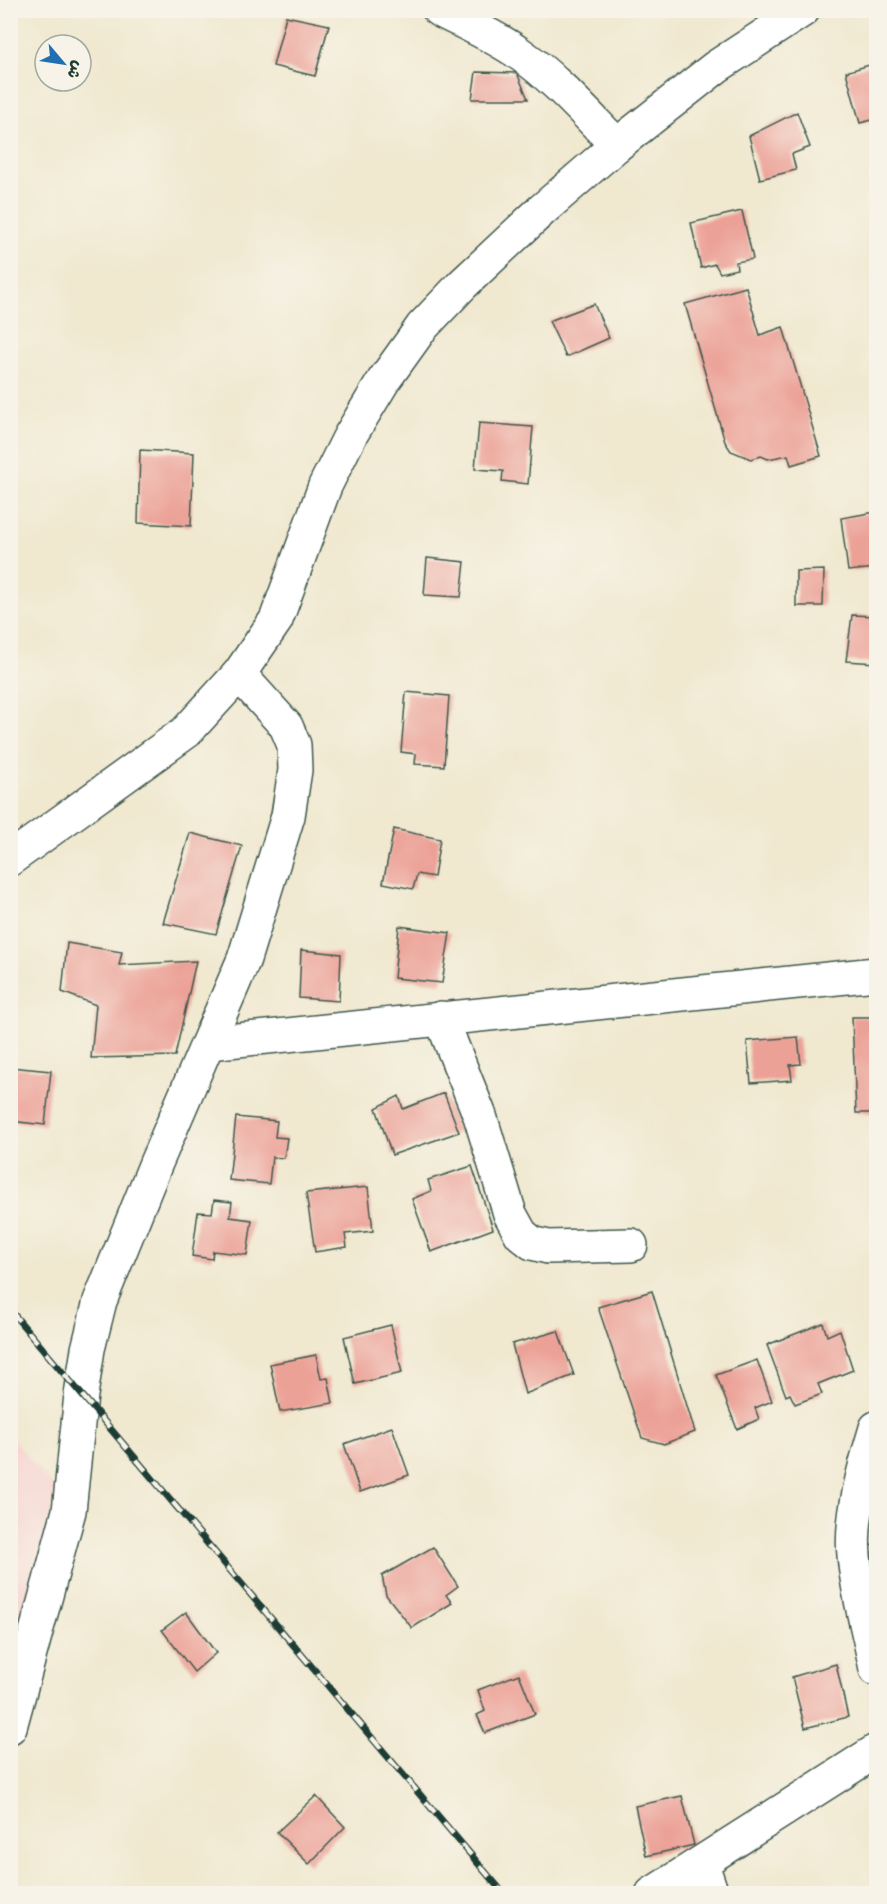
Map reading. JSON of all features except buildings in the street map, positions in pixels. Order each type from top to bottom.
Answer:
[{"type":"street","points":[[439,10],[495,24],[617,145]]},
{"type":"street","points":[[10,859],[186,732],[239,674],[276,620],[325,486],[350,436],[384,380],[422,327],[463,284],[542,210],[617,145],[716,67],[803,10]]},
{"type":"street","points":[[10,1726],[69,1511],[81,1395],[88,1349],[100,1301],[156,1163],[210,1043],[244,959],[288,816],[295,770],[294,745],[286,726],[239,674]]},
{"type":"street","points":[[210,1043],[876,974]]},
{"type":"street","points":[[441,1018],[480,1116],[510,1214],[522,1234],[532,1243],[548,1247],[631,1245]]},
{"type":"street","points":[[876,1428],[863,1477],[854,1532],[854,1555],[876,1670]]},
{"type":"street","points":[[652,1893],[707,1879],[876,1751]]},
{"type":"shaded area","points":[[11,1437],[64,1499],[11,1685]]},
{"type":"railway","points":[[10,1310],[504,1894]]}]
